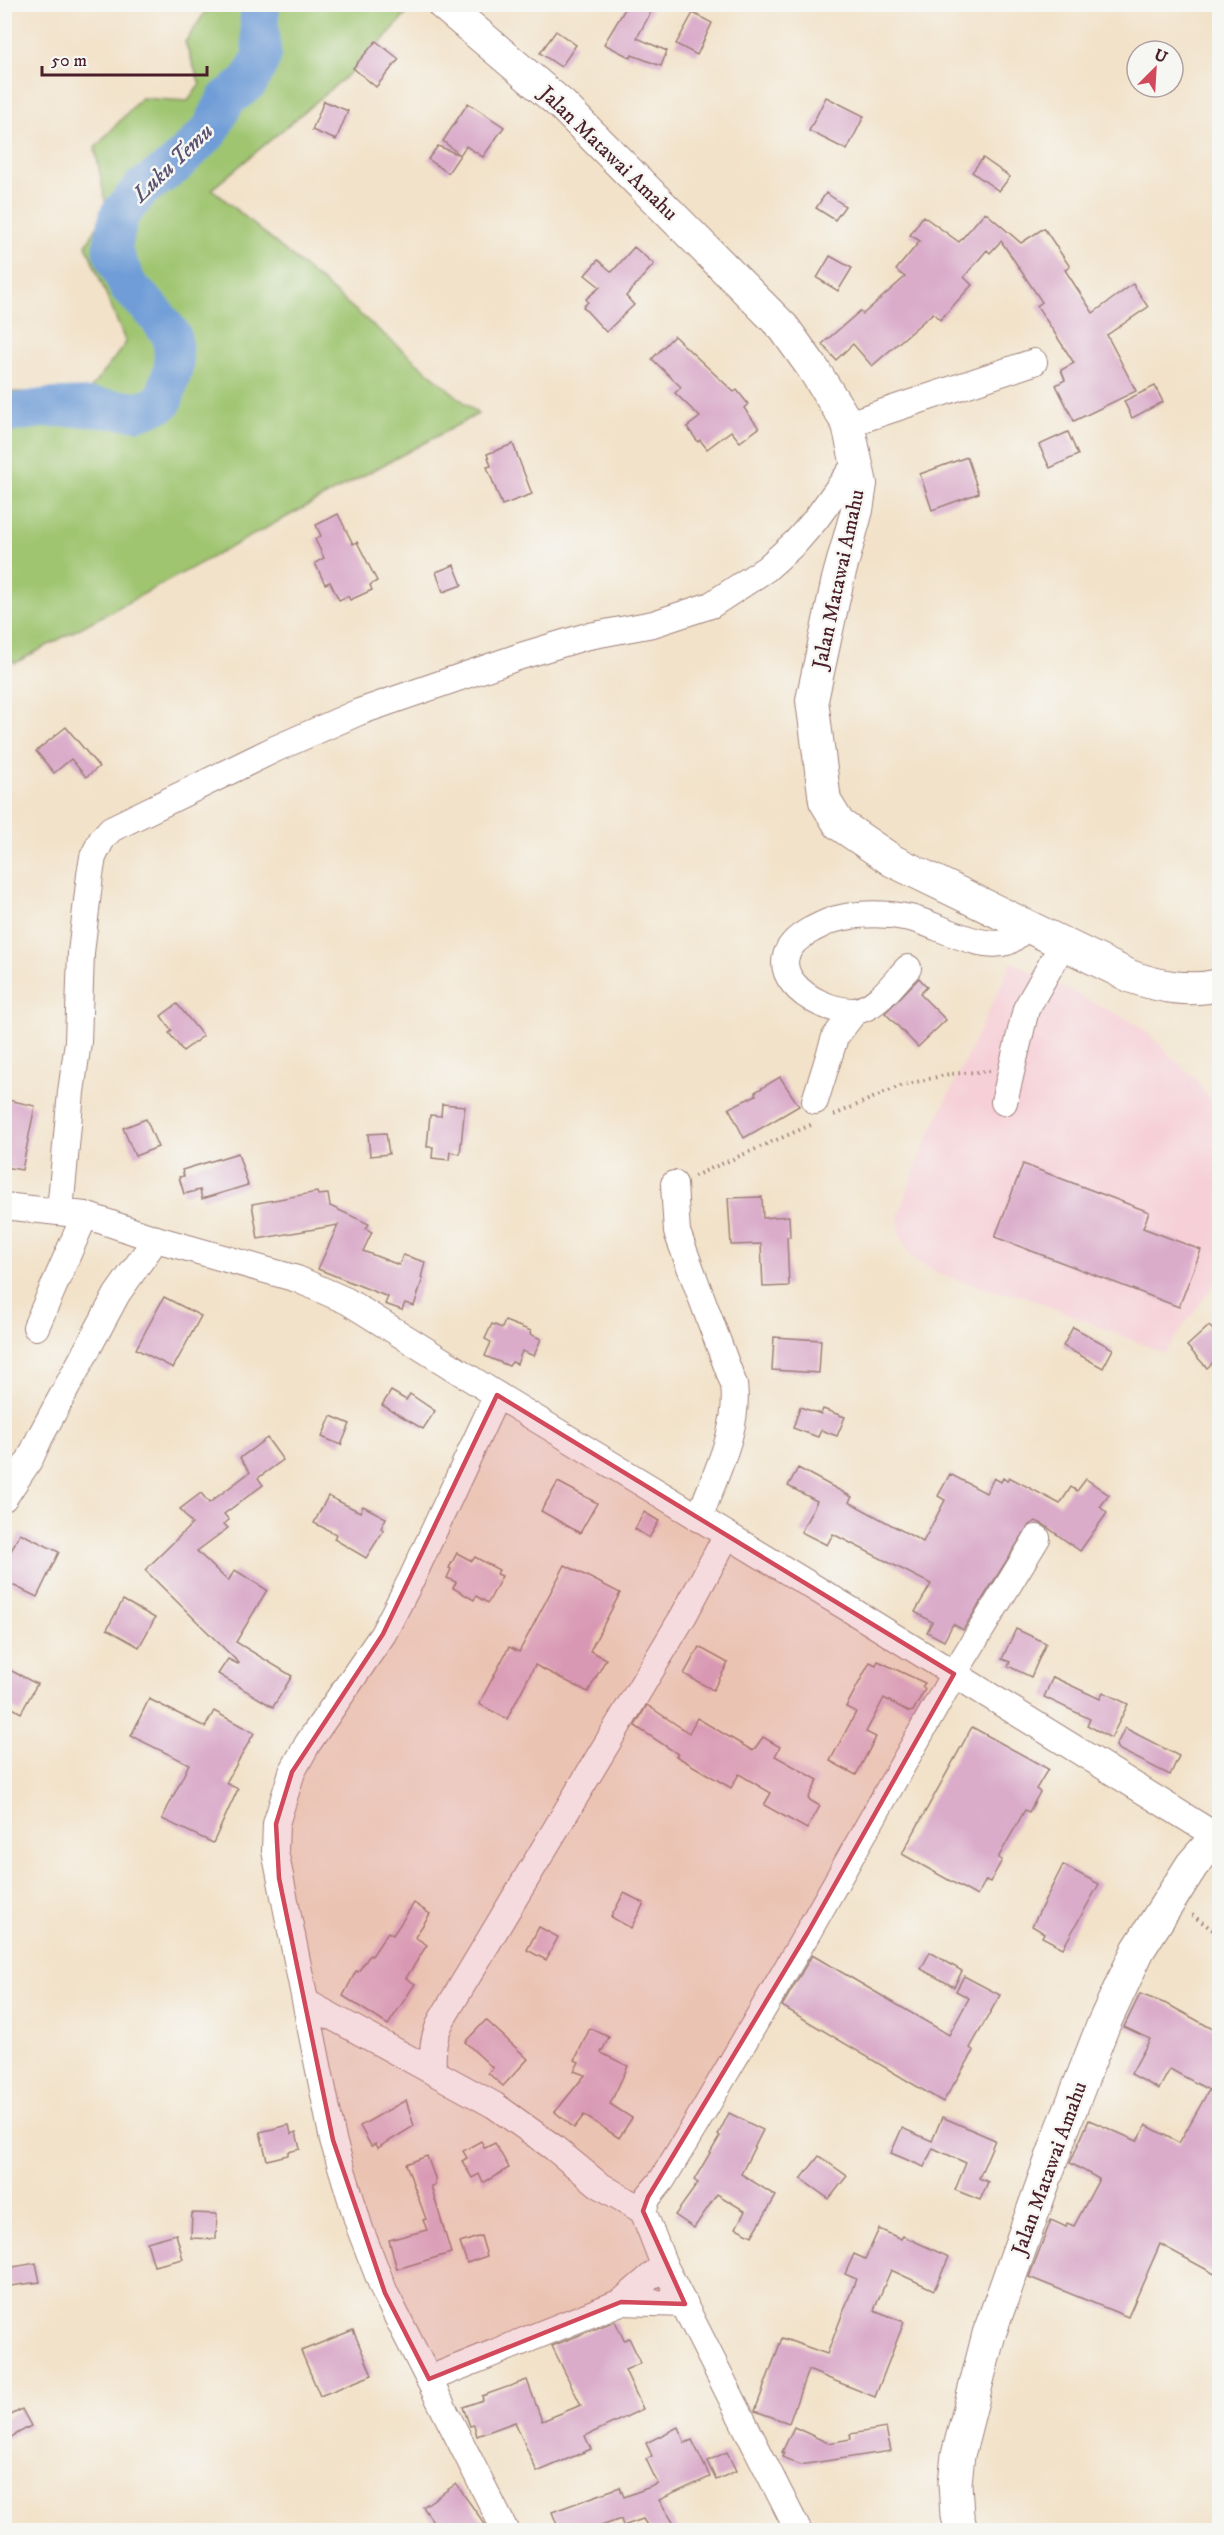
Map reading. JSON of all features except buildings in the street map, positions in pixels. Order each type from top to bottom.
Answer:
[{"type":"highway","name":"Jalan Matawai Amahu","points":[[961,2530],[957,2516],[958,2455],[988,2334],[1061,2133],[1104,2023],[1138,1950],[1192,1865],[1218,1835]]},
{"type":"main road","name":"Jalan Matawai Amahu","points":[[443,4],[562,105],[784,328],[848,424],[861,484],[857,510],[837,579],[812,700],[825,801],[839,824],[893,861],[1101,963],[1157,986],[1194,989],[1220,986]]},
{"type":"street","points":[[848,424],[1034,362]]},
{"type":"street","points":[[36,1327],[73,1213],[71,1092],[78,1042],[81,953],[93,857],[102,839],[111,829],[275,749],[359,712],[521,656],[584,637],[653,624],[711,605],[766,569],[796,542],[816,519],[857,462]]},
{"type":"street","points":[[908,968],[865,1010],[845,1011],[807,996],[791,982],[785,971],[784,960],[790,947],[799,937],[835,919],[887,914],[918,920],[970,940],[990,943],[1007,942],[1029,926]]},
{"type":"street","points":[[1005,1102],[1026,1009],[1063,944]]},
{"type":"street","points":[[815,1101],[845,1011]]},
{"type":"street","points":[[674,1184],[677,1232],[734,1385],[736,1400],[729,1436],[699,1519]]},
{"type":"street","points":[[4,1206],[73,1213],[297,1279],[347,1301],[496,1395],[1218,1835]]},
{"type":"street","points":[[4,1498],[30,1459],[39,1437],[117,1294],[156,1239]]},
{"type":"street","points":[[496,1395],[412,1578],[383,1634],[308,1743],[292,1772],[276,1824],[275,1851],[333,2140],[360,2229],[385,2293],[506,2530]]},
{"type":"street","points":[[433,2071],[432,2048],[435,2033],[442,2019],[614,1734],[639,1686],[684,1615],[727,1535]]},
{"type":"street","points":[[643,2211],[648,2197],[662,2180],[698,2122],[954,1674],[1037,1538]]},
{"type":"street","points":[[307,2003],[494,2105],[553,2147],[598,2184],[643,2211],[664,2265],[798,2530]]},
{"type":"street","points":[[429,2379],[621,2302],[664,2265]]},
{"type":"street","points":[[621,2302],[685,2304]]},
{"type":"path","points":[[1170,1898],[1220,1935]]},
{"type":"highlighted area","points":[[497,1395],[954,1674],[808,1932],[648,2197],[643,2211],[685,2304],[621,2302],[429,2379],[385,2293],[333,2140],[279,1878],[276,1824],[292,1772],[383,1634]]},
{"type":"shaded area","points":[[1012,962],[1140,1026],[1195,1079],[1219,1111],[1219,1278],[1164,1353],[1024,1296],[999,1292],[938,1274],[912,1258],[899,1234],[898,1216],[923,1148]]},
{"type":"green space","points":[[210,5],[404,5],[410,10],[361,64],[212,189],[478,414],[15,663],[5,654],[5,392],[88,392],[126,343],[86,245],[107,210],[95,148],[141,98],[188,101],[200,84],[185,42]]},
{"type":"waterway","name":"Luku Temu","points":[[4,414],[46,408],[81,407],[138,411],[163,402],[174,365],[172,336],[154,312],[128,286],[112,250],[119,215],[142,188],[174,166],[210,131],[226,99],[249,82],[262,56],[259,20],[261,4]]}]
